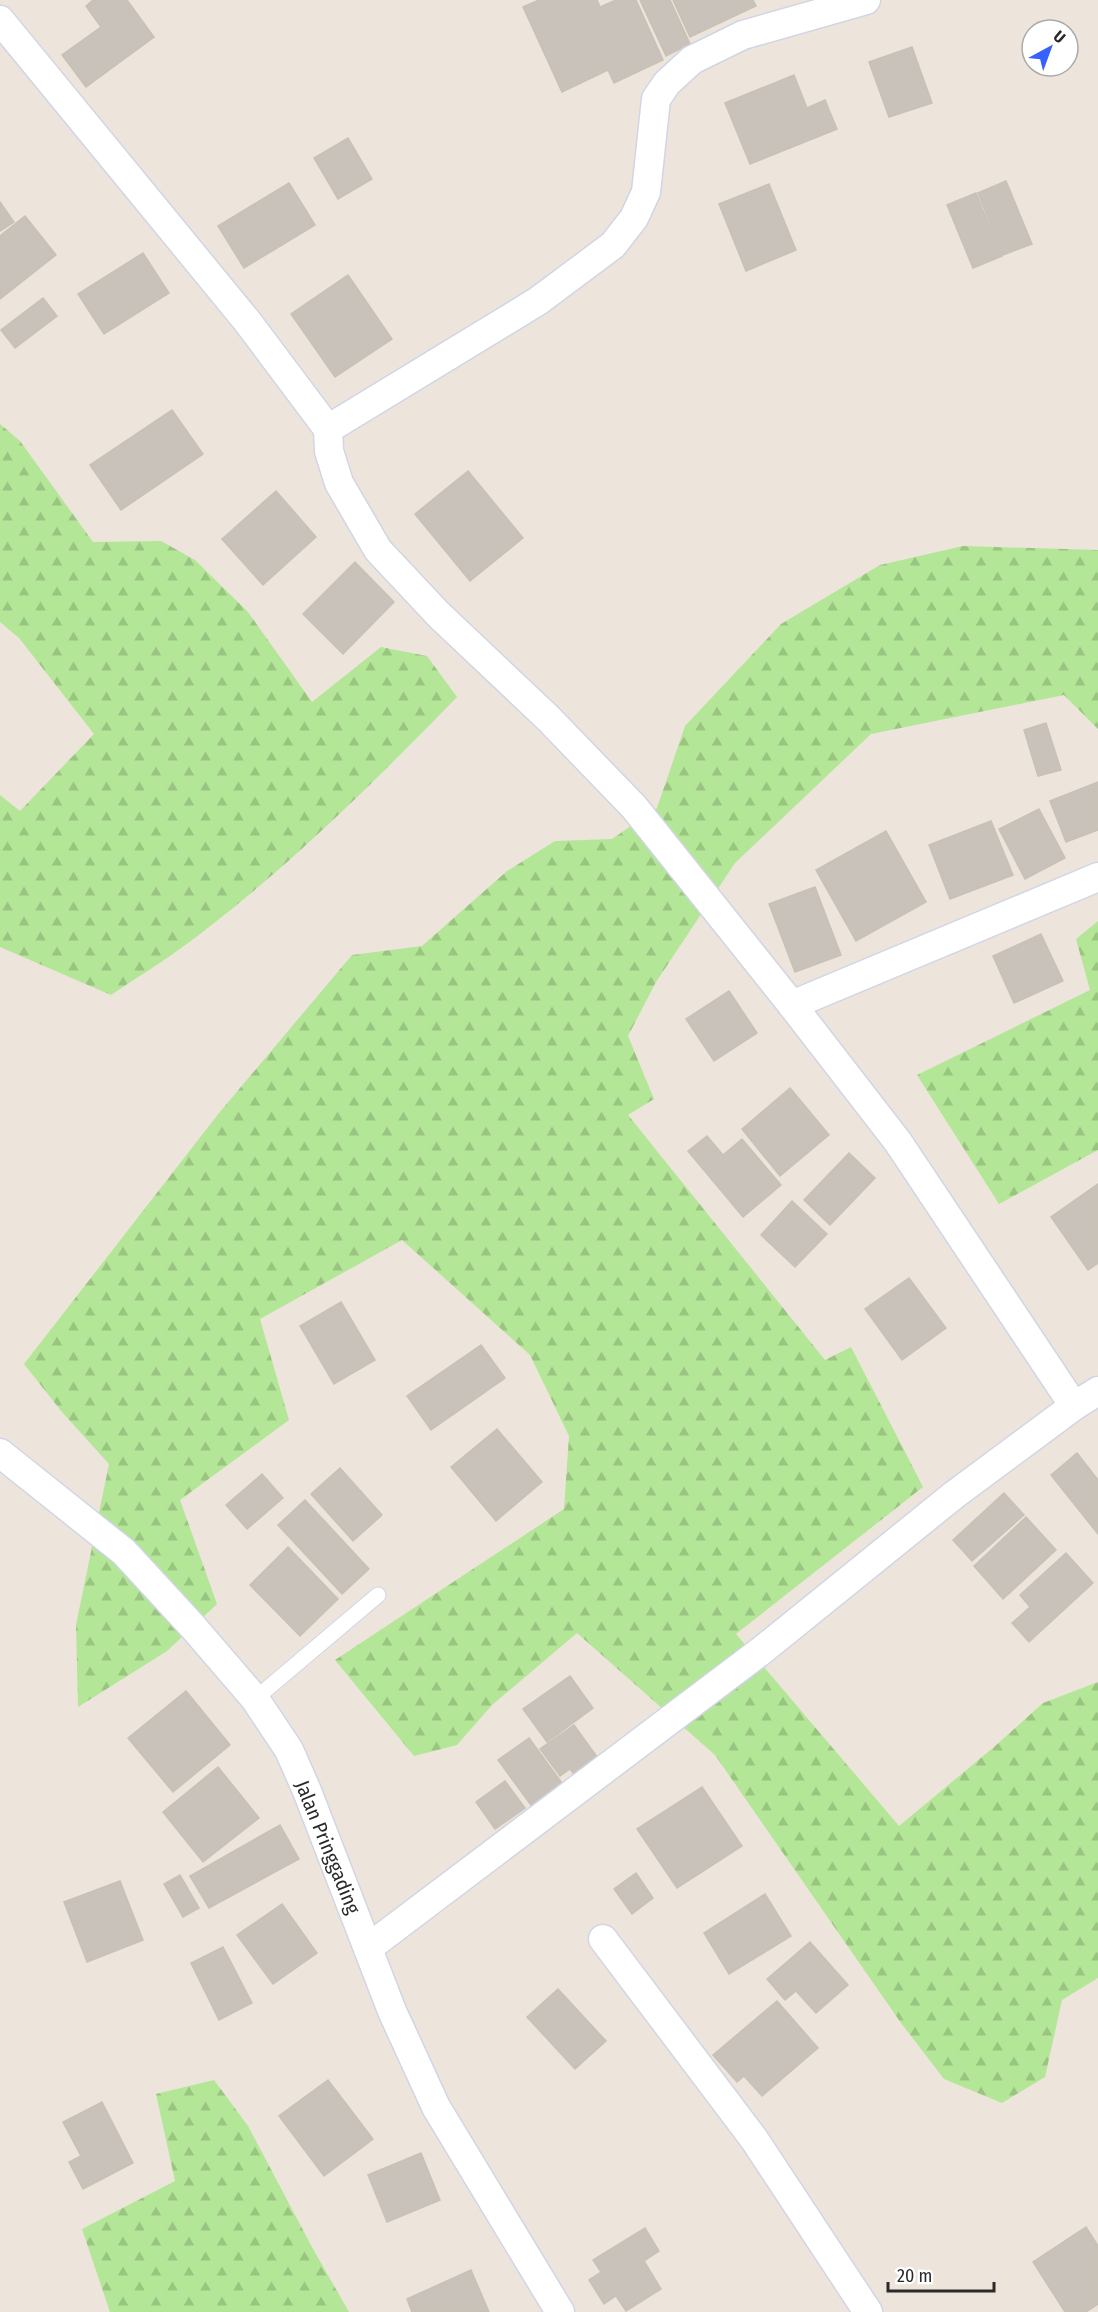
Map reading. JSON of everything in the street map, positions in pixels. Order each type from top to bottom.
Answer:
[{"type":"street","points":[[328,429],[538,302],[613,245],[634,218],[646,192],[656,99],[666,83],[692,60],[743,35],[866,0]]},
{"type":"street","points":[[0,20],[247,321],[328,429],[329,451],[339,483],[378,550],[439,615],[548,718],[634,807],[898,1142],[1074,1406]]},
{"type":"street","points":[[792,1005],[1098,877]]},
{"type":"street","points":[[368,1948],[761,1652],[954,1495],[1074,1406],[1098,1391]]},
{"type":"street","name":"Jalan Pringgading","points":[[0,1453],[124,1552],[255,1699],[289,1750],[392,2011],[436,2107],[560,2312]]},
{"type":"street","points":[[603,1939],[754,2139],[868,2312]]},
{"type":"lane","points":[[255,1699],[378,1595]]},
{"type":"green space","points":[[0,424],[20,441],[93,542],[161,541],[195,560],[248,612],[312,702],[381,647],[427,656],[457,697],[306,845],[242,901],[161,962],[111,995],[0,947],[0,795],[20,811],[94,734],[19,638],[0,622]]},
{"type":"green space","points":[[963,546],[1098,550],[1098,729],[1064,695],[871,734],[735,863],[656,982],[628,1036],[654,1099],[628,1115],[825,1360],[851,1347],[923,1487],[736,1634],[899,1826],[1043,1703],[1098,1682],[1098,1978],[1062,2000],[1045,2077],[1002,2103],[944,2079],[901,2023],[715,1755],[577,1633],[492,1705],[457,1745],[414,1756],[335,1660],[564,1509],[569,1436],[530,1355],[402,1240],[260,1319],[289,1420],[180,1500],[217,1604],[167,1651],[78,1707],[76,1625],[109,1464],[62,1412],[24,1364],[219,1113],[352,955],[422,946],[507,871],[555,841],[612,839],[657,808],[685,726],[781,624],[880,565]]},
{"type":"green space","points":[[1098,921],[1098,1150],[999,1204],[917,1075],[1090,990],[1076,939]]},
{"type":"green space","points":[[214,2080],[248,2126],[349,2312],[110,2312],[82,2229],[175,2181],[156,2094]]},
{"type":"building","points":[[93,0],[127,0],[154,37],[86,87],[62,55],[101,27],[86,6]]},
{"type":"building","points":[[539,0],[597,0],[600,7],[616,0],[636,0],[663,60],[614,83],[608,70],[562,92],[523,7]]},
{"type":"building","points":[[640,0],[670,0],[690,44],[666,56]]},
{"type":"building","points":[[673,0],[753,0],[756,6],[690,37]]},
{"type":"building","points":[[912,47],[932,103],[889,117],[869,62]]},
{"type":"building","points":[[794,75],[807,108],[825,100],[837,129],[750,164],[725,103]]},
{"type":"building","points":[[348,138],[372,179],[338,199],[314,158]]},
{"type":"building","points":[[1006,181],[1032,244],[1003,255],[978,193]]},
{"type":"building","points":[[289,183],[315,225],[244,268],[218,226]]},
{"type":"building","points":[[769,184],[796,250],[746,271],[719,204]]},
{"type":"building","points":[[976,193],[1002,256],[973,268],[947,205]]},
{"type":"building","points":[[0,202],[14,222],[0,231]]},
{"type":"building","points":[[25,216],[56,255],[0,299],[0,236]]},
{"type":"building","points":[[143,253],[169,293],[104,334],[78,294]]},
{"type":"building","points":[[348,275],[392,339],[335,377],[291,314]]},
{"type":"building","points":[[43,298],[57,316],[15,348],[1,330]]},
{"type":"building","points":[[172,410],[203,454],[121,510],[90,465]]},
{"type":"building","points":[[468,471],[523,538],[470,581],[415,514]]},
{"type":"building","points":[[276,491],[316,537],[263,585],[222,539]]},
{"type":"building","points":[[355,562],[394,602],[343,654],[303,614]]},
{"type":"building","points":[[1046,723],[1061,770],[1038,776],[1024,730]]},
{"type":"building","points":[[1098,782],[1098,830],[1066,842],[1050,801]]},
{"type":"building","points":[[1039,809],[1065,858],[1025,879],[999,829]]},
{"type":"building","points":[[991,821],[1013,875],[950,899],[929,845]]},
{"type":"building","points":[[886,831],[926,902],[856,941],[816,870]]},
{"type":"building","points":[[815,887],[841,955],[795,972],[769,904]]},
{"type":"building","points":[[1041,934],[1063,981],[1014,1003],[993,956]]},
{"type":"building","points":[[729,991],[757,1033],[714,1061],[686,1019]]},
{"type":"building","points":[[790,1088],[829,1135],[780,1176],[742,1129]]},
{"type":"building","points":[[707,1136],[723,1155],[742,1139],[781,1185],[743,1217],[688,1151]]},
{"type":"building","points":[[849,1153],[875,1178],[830,1225],[804,1200]]},
{"type":"building","points":[[1098,1184],[1098,1263],[1088,1270],[1051,1217]]},
{"type":"building","points":[[792,1201],[827,1234],[795,1267],[761,1235]]},
{"type":"building","points":[[909,1278],[946,1328],[902,1360],[865,1309]]},
{"type":"building","points":[[341,1302],[375,1360],[334,1384],[300,1326]]},
{"type":"building","points":[[481,1345],[505,1378],[431,1430],[407,1396]]},
{"type":"building","points":[[497,1429],[542,1482],[496,1521],[451,1467]]},
{"type":"building","points":[[1077,1453],[1098,1480],[1098,1534],[1051,1475]]},
{"type":"building","points":[[340,1468],[382,1515],[353,1541],[311,1494]]},
{"type":"building","points":[[262,1474],[283,1498],[247,1529],[226,1505]]},
{"type":"building","points":[[1004,1493],[1024,1515],[972,1561],[953,1540]]},
{"type":"building","points":[[305,1500],[369,1569],[342,1594],[278,1525]]},
{"type":"building","points":[[1026,1517],[1056,1550],[1003,1599],[974,1566]]},
{"type":"building","points":[[288,1547],[338,1599],[300,1636],[250,1585]]},
{"type":"building","points":[[1066,1553],[1093,1583],[1029,1642],[1012,1623],[1030,1607],[1020,1595]]},
{"type":"building","points":[[570,1676],[593,1708],[547,1742],[523,1709]]},
{"type":"building","points":[[186,1691],[230,1745],[173,1792],[128,1738]]},
{"type":"building","points":[[574,1725],[603,1765],[580,1782],[570,1769],[560,1776],[540,1749]]},
{"type":"building","points":[[529,1738],[567,1790],[536,1812],[498,1760]]},
{"type":"building","points":[[218,1767],[259,1818],[203,1862],[163,1812]]},
{"type":"building","points":[[505,1781],[525,1808],[495,1829],[476,1802]]},
{"type":"building","points":[[702,1787],[742,1846],[677,1888],[637,1829]]},
{"type":"building","points":[[280,1825],[299,1859],[209,1908],[190,1876]]},
{"type":"building","points":[[636,1873],[653,1898],[632,1914],[614,1889]]},
{"type":"building","points":[[180,1875],[199,1908],[183,1917],[164,1884]]},
{"type":"building","points":[[120,1881],[143,1940],[87,1962],[64,1902]]},
{"type":"building","points":[[765,1894],[791,1936],[729,1974],[704,1933]]},
{"type":"building","points":[[282,1904],[317,1953],[273,1984],[237,1935]]},
{"type":"building","points":[[810,1942],[848,1985],[816,2013],[796,1991],[785,2000],[767,1979]]},
{"type":"building","points":[[223,1947],[252,2003],[219,2020],[191,1963]]},
{"type":"building","points":[[558,1989],[606,2041],[575,2069],[527,2017]]},
{"type":"building","points":[[777,2001],[818,2048],[762,2096],[744,2076],[737,2082],[713,2055]]},
{"type":"building","points":[[328,2080],[373,2139],[324,2176],[279,2116]]},
{"type":"building","points":[[102,2102],[133,2163],[83,2189],[69,2162],[81,2156],[63,2122]]},
{"type":"building","points":[[421,2153],[440,2200],[387,2222],[368,2175]]},
{"type":"building","points":[[1086,2227],[1098,2246],[1098,2304],[1086,2312],[1065,2312],[1033,2262]]},
{"type":"building","points":[[645,2228],[659,2251],[644,2261],[661,2289],[626,2311],[616,2296],[604,2304],[589,2280],[601,2272],[593,2260]]},
{"type":"building","points":[[471,2270],[489,2312],[412,2312],[407,2299]]}]
